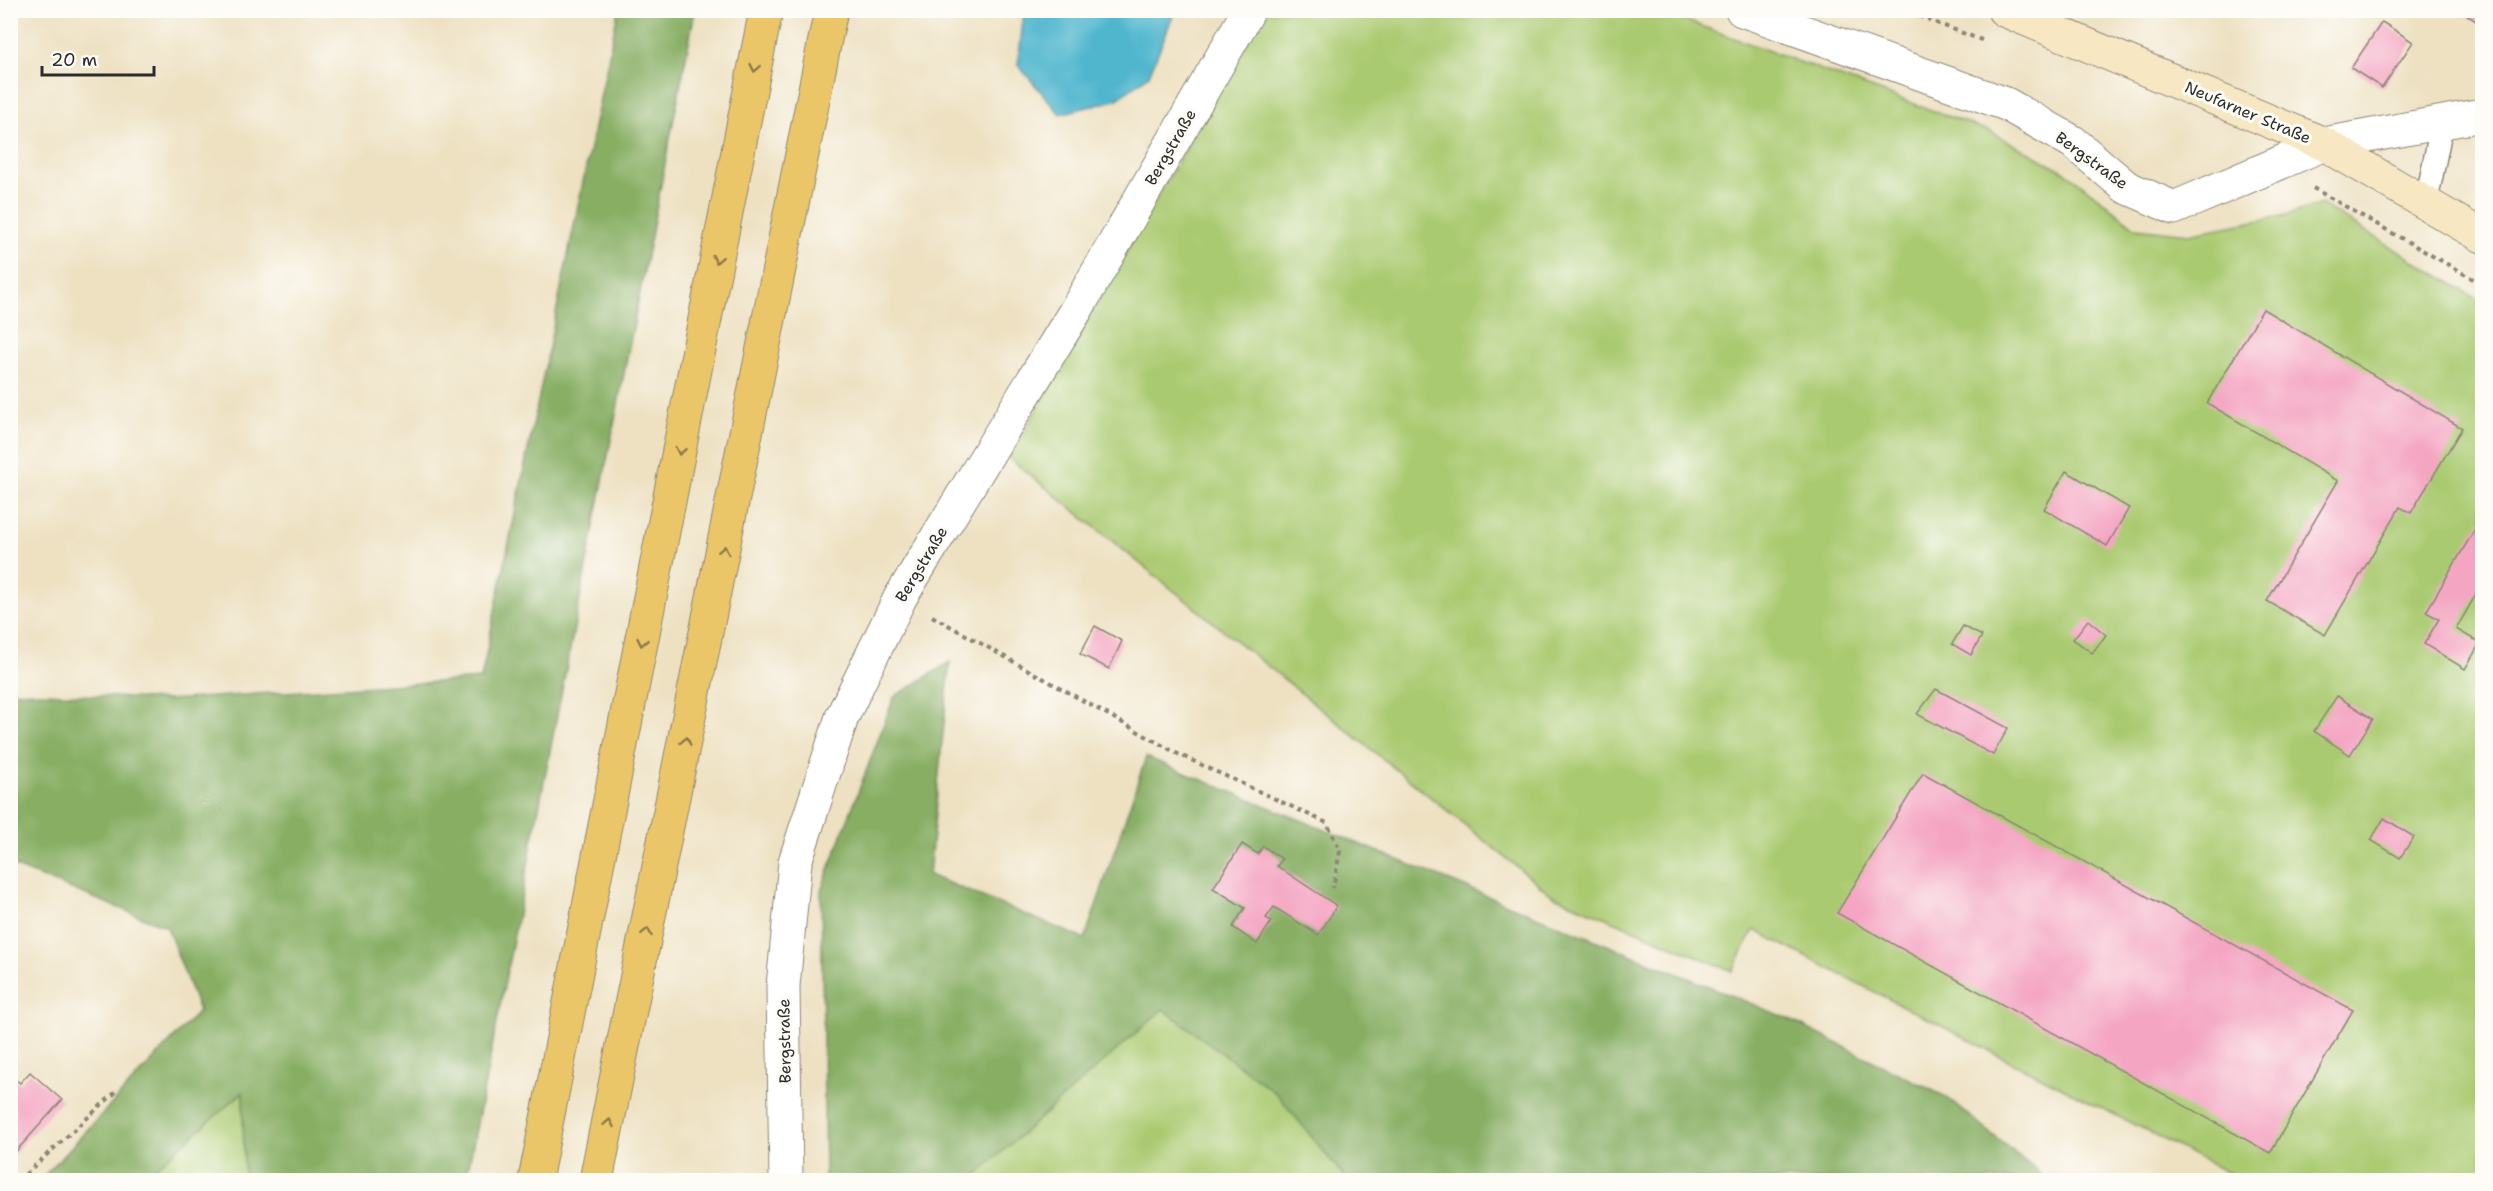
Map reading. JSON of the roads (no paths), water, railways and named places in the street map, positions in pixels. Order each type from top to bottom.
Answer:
[{"type":"highway","points":[[535,1180],[766,10]]},
{"type":"highway","points":[[596,1180],[831,10]]},
{"type":"street","name":"Bergstraße","points":[[786,1180],[783,986],[795,862],[842,717],[900,598],[1076,310],[1248,10]]},
{"type":"street","name":"Bergstraße","points":[[1742,10],[2006,104],[2073,142],[2126,187],[2174,208],[2324,144],[2482,115]]},
{"type":"street","name":"Neufarner Straße","points":[[2004,10],[2324,144],[2482,236]]},
{"type":"lane","points":[[2426,203],[2442,124]]},
{"type":"water","points":[[1024,10],[1175,11],[1149,75],[1116,100],[1060,114],[1018,65]]}]
